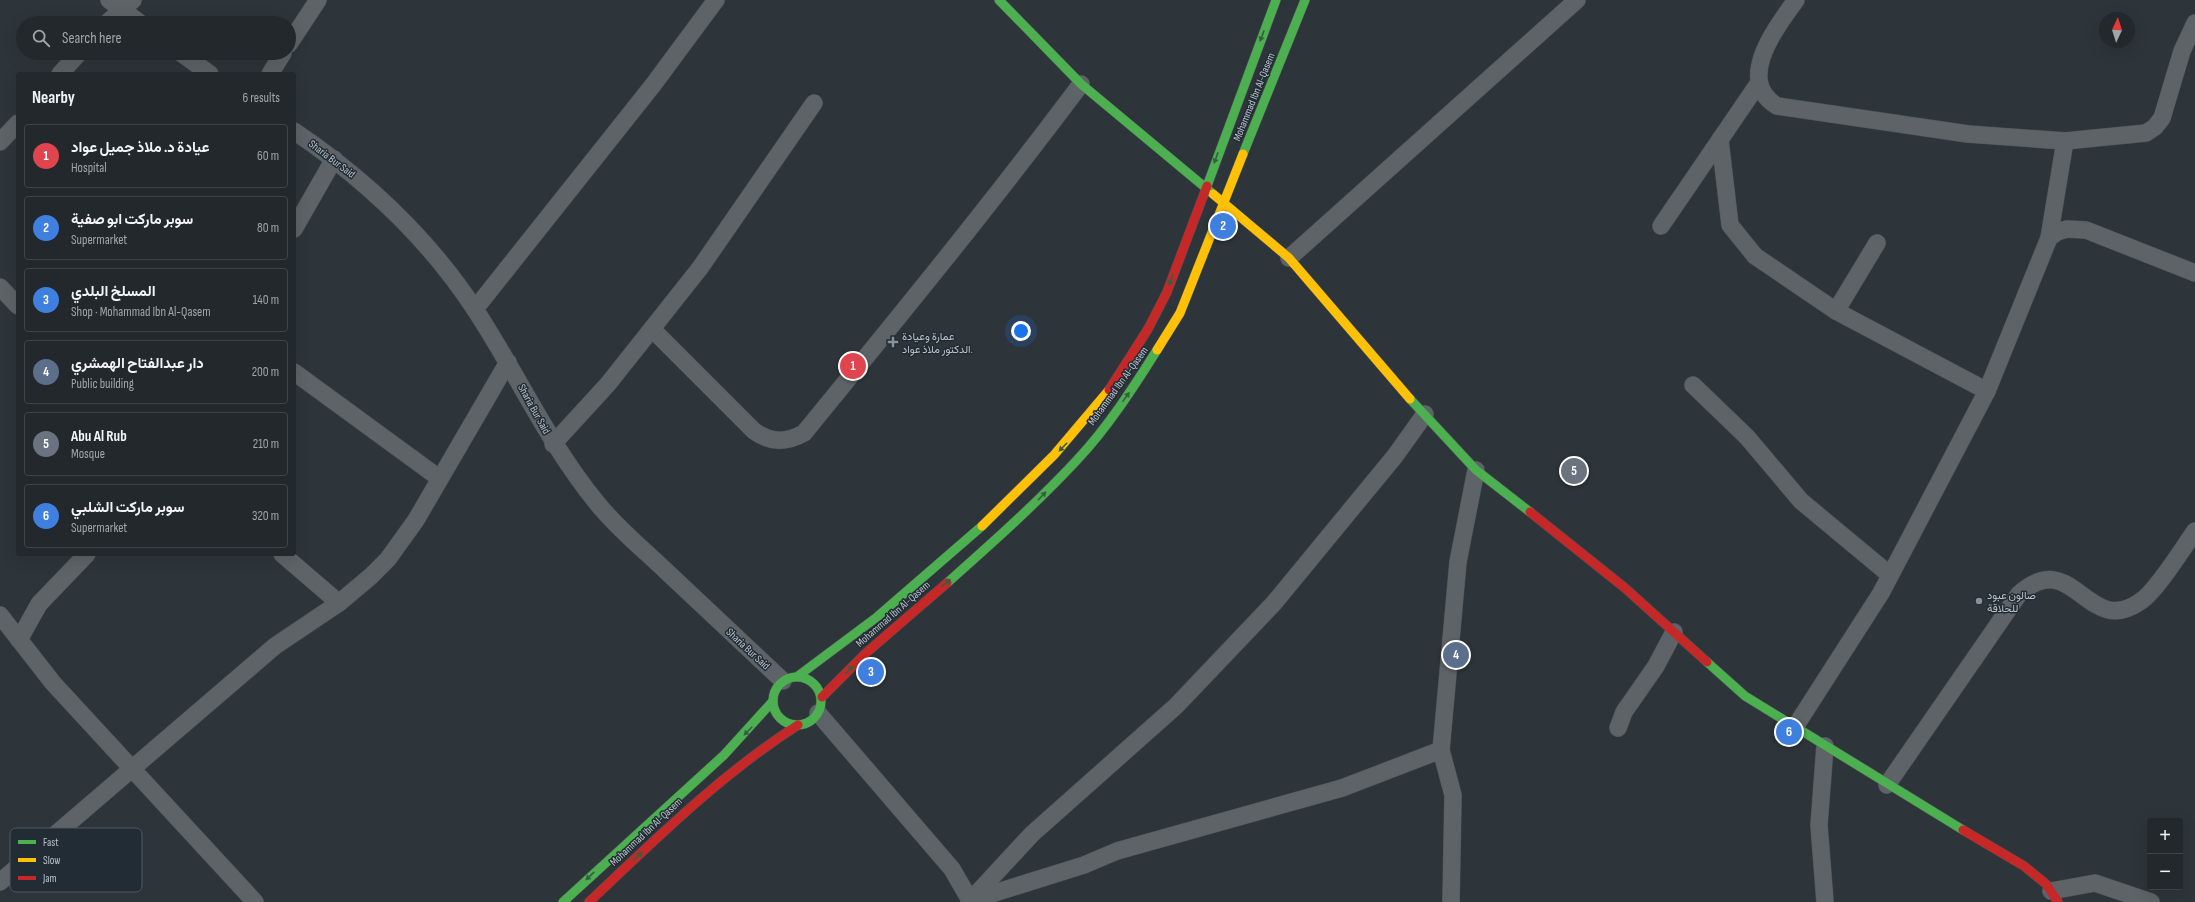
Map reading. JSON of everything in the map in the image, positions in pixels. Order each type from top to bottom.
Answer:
[{"type":"main road","points":[[999,0],[1081,84],[1289,258],[1424,414],[1476,470],[1625,588],[1746,696],[1887,785],[2024,866],[2035,874],[2054,896]]},
{"type":"main road","name":"Mohammad Ibn Al-Qasem","points":[[791,679],[864,628],[928,574],[1042,468],[1078,430],[1130,361],[1152,325],[1167,292],[1276,0]]},
{"type":"main road","name":"Mohammad Ibn Al-Qasem","points":[[820,705],[866,652],[1022,518],[1078,459],[1130,393],[1180,312],[1305,0]]},
{"type":"main road","points":[[791,679],[814,683],[819,689],[820,705],[813,720],[798,725],[784,721],[774,709],[773,701],[777,687],[791,679]]},
{"type":"main road","points":[[562,902],[724,755],[752,726],[773,701]]},
{"type":"main road","name":"Mohammad Ibn Al-Qasem","points":[[590,902],[714,784],[766,744],[798,725]]},
{"type":"street","points":[[296,33],[318,0]]},
{"type":"street","points":[[475,309],[653,85],[716,0]]},
{"type":"street","points":[[1289,258],[1577,0]]},
{"type":"street","points":[[1661,226],[1758,84],[1761,58],[1780,22],[1796,0]]},
{"type":"street","points":[[112,16],[122,3],[134,16]]},
{"type":"street","points":[[1758,84],[1762,93],[1769,102],[1784,108],[1968,134],[2065,141],[2146,132],[2155,127],[2162,118],[2182,51],[2195,22]]},
{"type":"street","points":[[62,72],[73,60]]},
{"type":"street","points":[[191,60],[207,72]]},
{"type":"street","points":[[271,72],[279,60]]},
{"type":"street","points":[[652,329],[754,431],[771,440],[781,441],[793,439],[804,433],[940,268],[1020,166],[1081,84]]},
{"type":"street","points":[[553,444],[608,384],[700,268],[814,103]]},
{"type":"street","points":[[0,142],[16,124]]},
{"type":"street","name":"Sharia Bur Said","points":[[296,132],[334,159],[379,198],[411,229],[436,257],[475,309],[508,362],[553,444],[598,504],[791,679]]},
{"type":"street","points":[[1720,140],[1730,225],[1755,256],[1836,311],[1987,391]]},
{"type":"street","points":[[1795,727],[1881,593],[1987,391],[2049,238],[2065,141]]},
{"type":"street","points":[[296,226],[334,159]]},
{"type":"street","points":[[2049,238],[2057,232],[2067,229],[2086,230],[2195,273]]},
{"type":"street","points":[[1836,311],[1878,243]]},
{"type":"street","points":[[0,287],[16,304]]},
{"type":"street","points":[[63,828],[275,646],[339,603],[371,576],[388,559],[416,520],[439,478],[508,362]]},
{"type":"street","points":[[296,373],[439,478]]},
{"type":"street","points":[[1693,385],[1747,437],[1800,501],[1890,575]]},
{"type":"street","points":[[970,902],[1032,834],[1176,706],[1268,609],[1396,456],[1424,414]]},
{"type":"street","points":[[1451,902],[1453,795],[1441,750],[1458,562],[1476,470]]},
{"type":"street","points":[[1887,785],[2019,594],[2029,585],[2048,579],[2062,581],[2071,586],[2096,606],[2112,610],[2127,608],[2148,596],[2195,531]]},
{"type":"street","points":[[19,640],[39,604],[85,556]]},
{"type":"street","points":[[284,556],[339,603]]},
{"type":"street","points":[[0,615],[53,683],[255,902]]},
{"type":"street","points":[[1618,728],[1624,712],[1656,666],[1674,632]]},
{"type":"street","points":[[820,705],[952,869],[970,902]]},
{"type":"street","points":[[1825,746],[1819,825],[1825,902]]},
{"type":"street","points":[[970,902],[1084,865],[1117,851],[1342,788],[1441,750]]},
{"type":"street","points":[[0,882],[10,873]]},
{"type":"street","points":[[2054,896],[2095,883],[2151,902]]},
{"type":"traffic: fast","points":[[999,0],[1081,84],[1213,194]]},
{"type":"traffic: fast","points":[[1207,186],[1276,0]]},
{"type":"traffic: fast","points":[[1243,154],[1305,0]]},
{"type":"traffic: fast","points":[[947,583],[1030,508],[1077,460],[1110,421],[1157,350]]},
{"type":"traffic: fast","points":[[1410,399],[1476,470],[1530,512]]},
{"type":"traffic: fast","points":[[798,676],[877,617],[982,526]]},
{"type":"traffic: fast","points":[[1707,662],[1745,696],[1963,830]]},
{"type":"traffic: fast","points":[[792,677],[802,677],[811,681],[817,687],[821,696],[821,701],[821,706],[817,715],[811,721],[802,725],[792,725],[783,721],[777,715],[773,706],[773,696],[777,687],[783,681],[792,677]]},
{"type":"traffic: fast","points":[[563,902],[724,755],[773,701]]},
{"type":"traffic: slow","points":[[1157,350],[1180,313],[1243,154]]},
{"type":"traffic: slow","points":[[1213,194],[1289,258],[1410,399]]},
{"type":"traffic: slow","points":[[982,526],[1054,455],[1109,390]]},
{"type":"traffic: jam","points":[[1109,390],[1148,329],[1167,292],[1207,186]]},
{"type":"traffic: jam","points":[[1530,512],[1625,588],[1707,662]]},
{"type":"traffic: jam","points":[[822,697],[866,653],[947,583]]},
{"type":"traffic: jam","points":[[589,902],[664,831],[715,786],[769,744],[798,725]]},
{"type":"traffic: jam","points":[[1963,830],[2024,866],[2046,884],[2058,902]]},
{"type":"place","name":"سوبر ماركت ابو صفية","points":[[1223,226]]},
{"type":"place","name":"عمارة وعيادة الدكتور ملاذ عواد.","points":[[893,342]]},
{"type":"place","name":"عيادة د. ملاذ جميل عواد","points":[[853,366]]},
{"type":"place","name":"Abu Al Rub","points":[[1574,471]]},
{"type":"place","name":"صالون عبود للحلاقة","points":[[1979,601]]},
{"type":"place","name":"دار عبدالفتاح الهمشري","points":[[1456,655]]},
{"type":"place","name":"المسلخ البلدي","points":[[871,672]]},
{"type":"place","name":"سوبر ماركت الشلبي","points":[[1789,732]]}]
